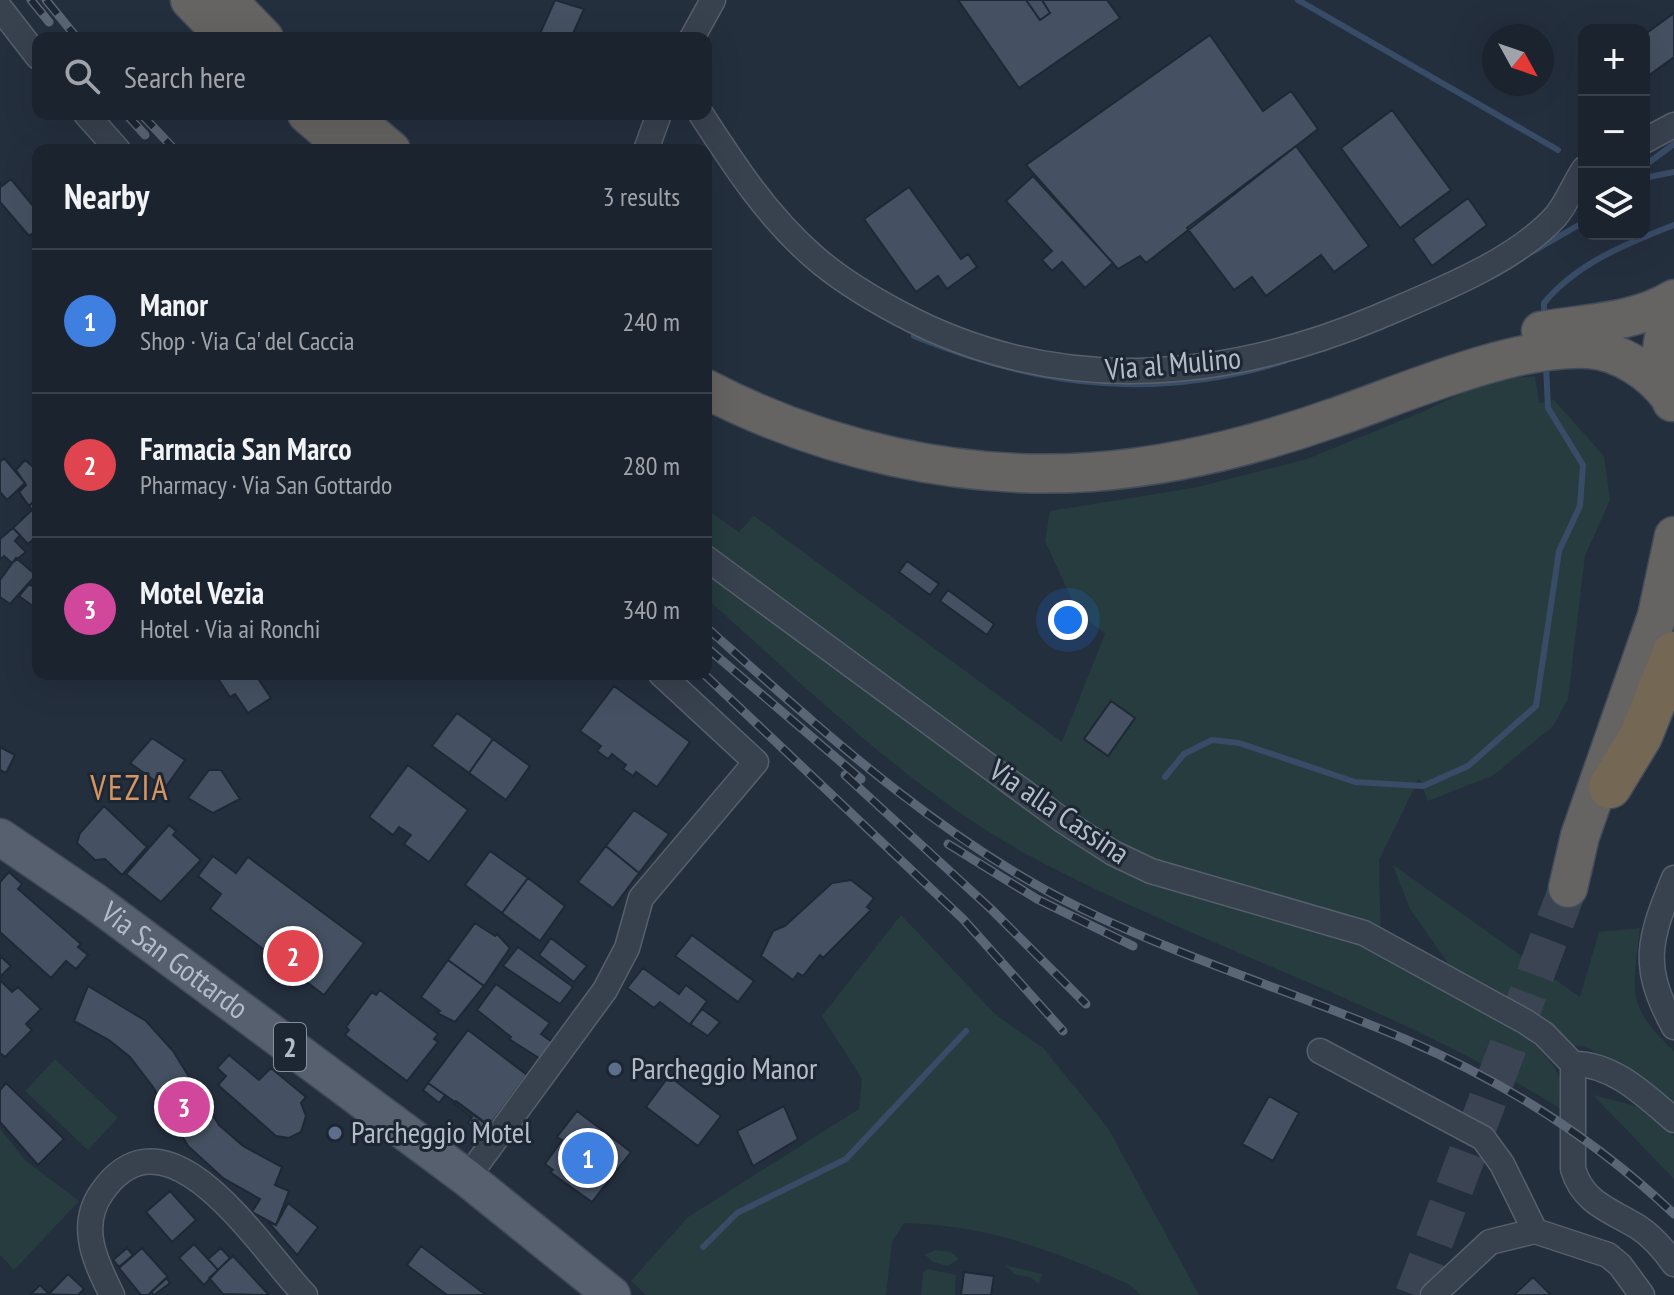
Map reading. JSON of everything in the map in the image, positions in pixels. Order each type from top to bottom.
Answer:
[{"type":"highway","points":[[190,0],[221,32]]},
{"type":"highway","points":[[227,0],[258,32]]},
{"type":"highway","points":[[314,120],[342,144]]},
{"type":"highway","points":[[355,120],[384,144]]},
{"type":"highway","points":[[712,366],[816,411],[908,435],[1000,448],[1078,450],[1139,444],[1234,425],[1496,350],[1571,337],[1649,312],[1674,299]]},
{"type":"highway","points":[[1672,401],[1661,353],[1674,313]]},
{"type":"highway","points":[[1571,337],[1617,356],[1650,377],[1672,401]]},
{"type":"highway","points":[[712,392],[801,430],[879,453],[962,468],[1048,474],[1145,466],[1237,448],[1496,350]]},
{"type":"highway","points":[[1674,536],[1657,616],[1580,836],[1568,888],[1594,834],[1674,620]]},
{"type":"highway","points":[[1610,787],[1641,736],[1674,653]]},
{"type":"main road","name":"Via San Gottardo","points":[[0,837],[116,917],[467,1178],[612,1295]]},
{"type":"street","points":[[695,32],[713,0]]},
{"type":"street","points":[[0,8],[32,49]]},
{"type":"street","points":[[91,120],[113,144]]},
{"type":"street","points":[[648,144],[657,120]]},
{"type":"street","name":"Via al Mulino","points":[[705,120],[755,194],[814,257],[846,282],[927,328],[991,353],[1094,372],[1152,372],[1237,362],[1341,332],[1425,297],[1526,243],[1557,214],[1578,179]]},
{"type":"street","points":[[1650,138],[1674,125]]},
{"type":"street","name":"Via alla Cassina","points":[[712,562],[1062,820],[1113,853],[1151,871],[1364,933],[1501,1006],[1544,1034],[1573,1064]]},
{"type":"street","points":[[467,1178],[605,990],[627,948],[641,898],[756,762],[667,680]]},
{"type":"street","points":[[1674,878],[1650,949],[1651,968],[1674,1027]]},
{"type":"street","points":[[1320,1051],[1483,1138],[1502,1164],[1535,1231]]},
{"type":"street","points":[[1674,1120],[1615,1075],[1588,1063],[1573,1064],[1573,1156],[1577,1182],[1586,1196],[1643,1231],[1674,1264]]},
{"type":"street","points":[[112,1295],[90,1242],[90,1216],[95,1203],[114,1178],[137,1164],[150,1161],[181,1168],[207,1185],[305,1295]]},
{"type":"street","points":[[1433,1295],[1490,1242],[1535,1231],[1612,1258],[1642,1295]]},
{"type":"green space","points":[[1535,376],[1539,403],[1554,400],[1604,456],[1610,500],[1585,556],[1568,699],[1553,726],[1494,775],[1428,801],[1419,778],[1379,860],[1381,949],[1481,1005],[1530,1040],[1560,1078],[1561,1109],[1435,1040],[1107,895],[996,837],[867,741],[712,603],[712,513],[739,532],[754,516],[1062,742],[1105,634],[1077,611],[1045,541],[1050,511],[1198,487],[1307,459],[1422,412],[1490,380]]},
{"type":"green space","points":[[1393,865],[1580,997],[1599,932],[1640,928],[1634,982],[1636,996],[1647,1021],[1674,1051],[1674,1110],[1627,1071],[1586,1047],[1569,1045],[1536,1011],[1450,966],[1410,909]]},
{"type":"green space","points":[[901,915],[995,1014],[1044,1049],[1108,1128],[1199,1295],[1141,1295],[1130,1285],[1020,1242],[964,1229],[904,1223],[892,1242],[886,1295],[646,1295],[631,1281],[688,1217],[859,1109],[862,1079],[822,1016]]},
{"type":"green space","points":[[55,1059],[118,1118],[88,1150],[25,1091]]},
{"type":"green space","points":[[1593,1095],[1640,1107],[1674,1136],[1674,1179]]},
{"type":"green space","points":[[0,1129],[26,1161],[79,1201],[14,1270],[0,1255]]},
{"type":"green space","points":[[935,1250],[951,1252],[959,1259],[948,1266],[933,1262],[925,1255]]},
{"type":"green space","points":[[1005,1265],[1042,1274],[1039,1284],[1030,1277],[1016,1275]]},
{"type":"green space","points":[[927,1269],[956,1275],[955,1295],[921,1295],[923,1272]]},
{"type":"building","points":[[555,0],[584,9],[574,32],[541,32]]},
{"type":"building","points":[[958,0],[1026,0],[1040,20],[1050,13],[1042,0],[1107,0],[1120,18],[1019,88]]},
{"type":"building","points":[[958,0],[1107,0],[1120,18],[1019,88]]},
{"type":"building","points":[[1674,13],[1674,57],[1650,75],[1650,31]]},
{"type":"building","points":[[1210,35],[1263,111],[1291,91],[1318,129],[1146,263],[1140,256],[1118,269],[1026,165]]},
{"type":"building","points":[[1392,110],[1451,190],[1400,228],[1341,148]]},
{"type":"building","points":[[1296,146],[1369,246],[1334,272],[1321,255],[1266,296],[1252,277],[1234,290],[1187,228]]},
{"type":"building","points":[[1033,176],[1113,263],[1085,288],[1062,262],[1052,271],[1042,260],[1052,251],[1006,201]]},
{"type":"building","points":[[11,179],[32,205],[32,234],[29,236],[0,202],[0,183],[2,186]]},
{"type":"building","points":[[909,187],[961,259],[968,254],[977,267],[947,289],[938,276],[916,292],[864,219]]},
{"type":"building","points":[[1468,198],[1487,225],[1432,266],[1413,239]]},
{"type":"building","points":[[4,458],[25,483],[7,500],[0,492],[0,462]]},
{"type":"building","points":[[25,460],[32,466],[32,503],[29,506],[19,492],[26,485],[16,470]]},
{"type":"building","points":[[32,510],[32,540],[28,544],[13,528]]},
{"type":"building","points":[[13,528],[20,535],[15,541],[26,552],[12,563],[4,556],[0,560],[0,539]]},
{"type":"building","points":[[16,558],[32,572],[32,579],[10,604],[0,597],[0,580]]},
{"type":"building","points":[[907,561],[939,584],[930,595],[899,572]]},
{"type":"building","points":[[29,584],[32,586],[32,606],[19,596]]},
{"type":"building","points":[[948,590],[994,624],[987,635],[940,601]]},
{"type":"building","points":[[219,680],[259,680],[271,698],[248,713],[235,694],[230,697]]},
{"type":"building","points":[[614,686],[690,742],[657,787],[636,772],[633,776],[623,769],[626,765],[612,754],[608,759],[597,751],[601,746],[580,731]]},
{"type":"building","points":[[1111,701],[1135,718],[1108,756],[1084,739]]},
{"type":"building","points":[[457,713],[493,739],[469,773],[432,746]]},
{"type":"building","points":[[152,738],[185,760],[165,788],[130,763]]},
{"type":"building","points":[[493,739],[530,766],[506,800],[469,773]]},
{"type":"building","points":[[0,747],[15,755],[6,773],[0,770]]},
{"type":"building","points":[[408,765],[468,810],[429,862],[404,844],[411,835],[399,827],[393,835],[369,817]]},
{"type":"building","points":[[209,770],[221,770],[240,799],[213,813],[188,798]]},
{"type":"building","points":[[104,806],[147,847],[122,875],[105,859],[95,860],[77,843],[80,833]]},
{"type":"building","points":[[634,810],[669,834],[639,873],[606,846]]},
{"type":"building","points":[[169,825],[176,831],[173,835],[201,860],[161,902],[126,874]]},
{"type":"building","points":[[606,846],[639,873],[613,908],[578,882]]},
{"type":"building","points":[[490,851],[528,878],[502,913],[465,885]]},
{"type":"building","points":[[213,856],[236,873],[248,857],[364,943],[324,995],[210,909],[221,894],[198,876]]},
{"type":"building","points":[[9,872],[22,884],[18,889],[81,944],[78,947],[88,955],[76,969],[66,961],[51,978],[0,932],[0,882]]},
{"type":"building","points":[[528,878],[565,906],[540,941],[502,913]]},
{"type":"building","points":[[851,880],[874,898],[867,907],[871,910],[823,958],[820,955],[803,976],[798,973],[793,980],[761,956],[773,931],[785,926],[832,883]]},
{"type":"building","points":[[475,923],[495,936],[497,934],[510,948],[484,986],[448,960]]},
{"type":"building","points":[[692,935],[754,981],[738,1002],[675,956]]},
{"type":"building","points":[[551,938],[587,966],[574,982],[539,955]]},
{"type":"building","points":[[518,947],[573,987],[560,1004],[503,966]]},
{"type":"building","points":[[0,956],[11,966],[0,977]]},
{"type":"building","points":[[448,960],[484,986],[455,1022],[437,1013],[440,1011],[421,997]]},
{"type":"building","points":[[643,968],[679,994],[686,985],[707,1001],[690,1025],[660,1002],[654,1008],[627,988]]},
{"type":"building","points":[[0,980],[12,992],[18,987],[41,1009],[26,1024],[32,1030],[5,1057],[0,1053]]},
{"type":"building","points":[[496,984],[550,1023],[541,1034],[555,1044],[542,1060],[509,1039],[511,1037],[477,1010]]},
{"type":"building","points":[[88,986],[146,1021],[173,1051],[219,1125],[243,1146],[282,1167],[275,1185],[289,1191],[276,1225],[252,1212],[260,1199],[223,1178],[188,1146],[153,1087],[130,1057],[109,1040],[74,1021]]},
{"type":"building","points":[[380,990],[438,1034],[434,1039],[438,1042],[407,1081],[345,1035],[349,1030],[346,1027],[372,992],[376,995]]},
{"type":"building","points":[[702,1009],[720,1022],[708,1036],[690,1024]]},
{"type":"building","points":[[468,1030],[527,1075],[489,1126],[428,1083]]},
{"type":"building","points":[[229,1055],[259,1080],[271,1068],[306,1097],[301,1103],[306,1116],[301,1132],[289,1138],[276,1136],[218,1085],[226,1076],[217,1068]]},
{"type":"building","points":[[669,1076],[721,1116],[698,1146],[646,1107]]},
{"type":"building","points":[[6,1083],[64,1139],[38,1165],[0,1122],[0,1090]]},
{"type":"building","points":[[428,1083],[445,1095],[439,1103],[423,1090]]},
{"type":"building","points":[[1269,1096],[1299,1113],[1273,1161],[1242,1144]]},
{"type":"building","points":[[456,1101],[487,1124],[480,1132],[468,1123],[472,1117],[454,1104]]},
{"type":"building","points":[[784,1106],[798,1139],[753,1166],[737,1131]]},
{"type":"building","points":[[577,1111],[631,1152],[592,1202],[550,1172],[553,1170],[545,1164],[562,1140],[557,1137]]},
{"type":"building","points":[[170,1191],[196,1220],[172,1242],[146,1212]]},
{"type":"building","points":[[288,1203],[318,1227],[297,1255],[268,1222],[276,1225]]},
{"type":"building","points":[[194,1244],[218,1270],[204,1285],[179,1258]]},
{"type":"building","points":[[421,1246],[486,1295],[447,1295],[407,1265]]},
{"type":"building","points":[[127,1248],[133,1255],[119,1267],[113,1260]]},
{"type":"building","points":[[142,1248],[168,1277],[148,1295],[141,1295],[119,1268]]},
{"type":"building","points":[[221,1248],[230,1258],[218,1270],[208,1259]]},
{"type":"building","points":[[233,1256],[267,1295],[223,1294],[209,1278]]},
{"type":"building","points":[[964,1272],[994,1276],[991,1295],[961,1295]]},
{"type":"building","points":[[68,1274],[84,1289],[78,1295],[31,1294],[40,1285],[49,1294]]},
{"type":"building","points":[[1533,1277],[1551,1295],[1514,1295]]},
{"type":"building","points":[[166,1278],[170,1283],[154,1295],[151,1292]]},
{"type":"waterway","points":[[1298,0],[1558,150]]},
{"type":"waterway","points":[[1650,162],[1674,144]]},
{"type":"waterway","points":[[1650,177],[1674,172]]},
{"type":"waterway","points":[[1532,252],[1578,225]]},
{"type":"waterway","points":[[1544,318],[1544,303],[1571,277],[1620,247],[1674,225]]},
{"type":"waterway","points":[[914,336],[1006,367],[1097,383],[1189,381],[1237,374],[1285,361]]},
{"type":"waterway","points":[[1165,777],[1184,754],[1212,740],[1239,743],[1355,782],[1423,786],[1468,766],[1536,706],[1559,551],[1580,506],[1583,465],[1548,408],[1546,365]]},
{"type":"waterway","points":[[703,1247],[737,1213],[846,1159],[966,1031]]},
{"type":"tunnel","points":[[1414,1295],[1568,888]]},
{"type":"railway","points":[[31,0],[49,22]]},
{"type":"railway","points":[[46,0],[72,32]]},
{"type":"railway","points":[[131,120],[145,135]]},
{"type":"railway","points":[[147,120],[169,144]]},
{"type":"railway","points":[[712,632],[839,744],[931,817],[1030,881],[1122,927],[1367,1023],[1479,1075],[1582,1138],[1674,1214]]},
{"type":"railway","points":[[712,652],[861,779]]},
{"type":"railway","points":[[710,680],[963,919],[1063,1031]]},
{"type":"railway","points":[[845,775],[991,909],[1086,1004]]},
{"type":"railway","points":[[948,844],[1037,899],[1133,946]]},
{"type":"place","name":"Farmacia San Marco","points":[[293,956]]},
{"type":"place","name":"Parcheggio Manor","points":[[615,1069]]},
{"type":"place","name":"Motel Vezia","points":[[184,1107]]},
{"type":"place","name":"Parcheggio Motel","points":[[335,1133]]},
{"type":"place","name":"Manor","points":[[588,1158]]},
{"type":"district","name":"VEZIA","points":[[130,788]]}]
